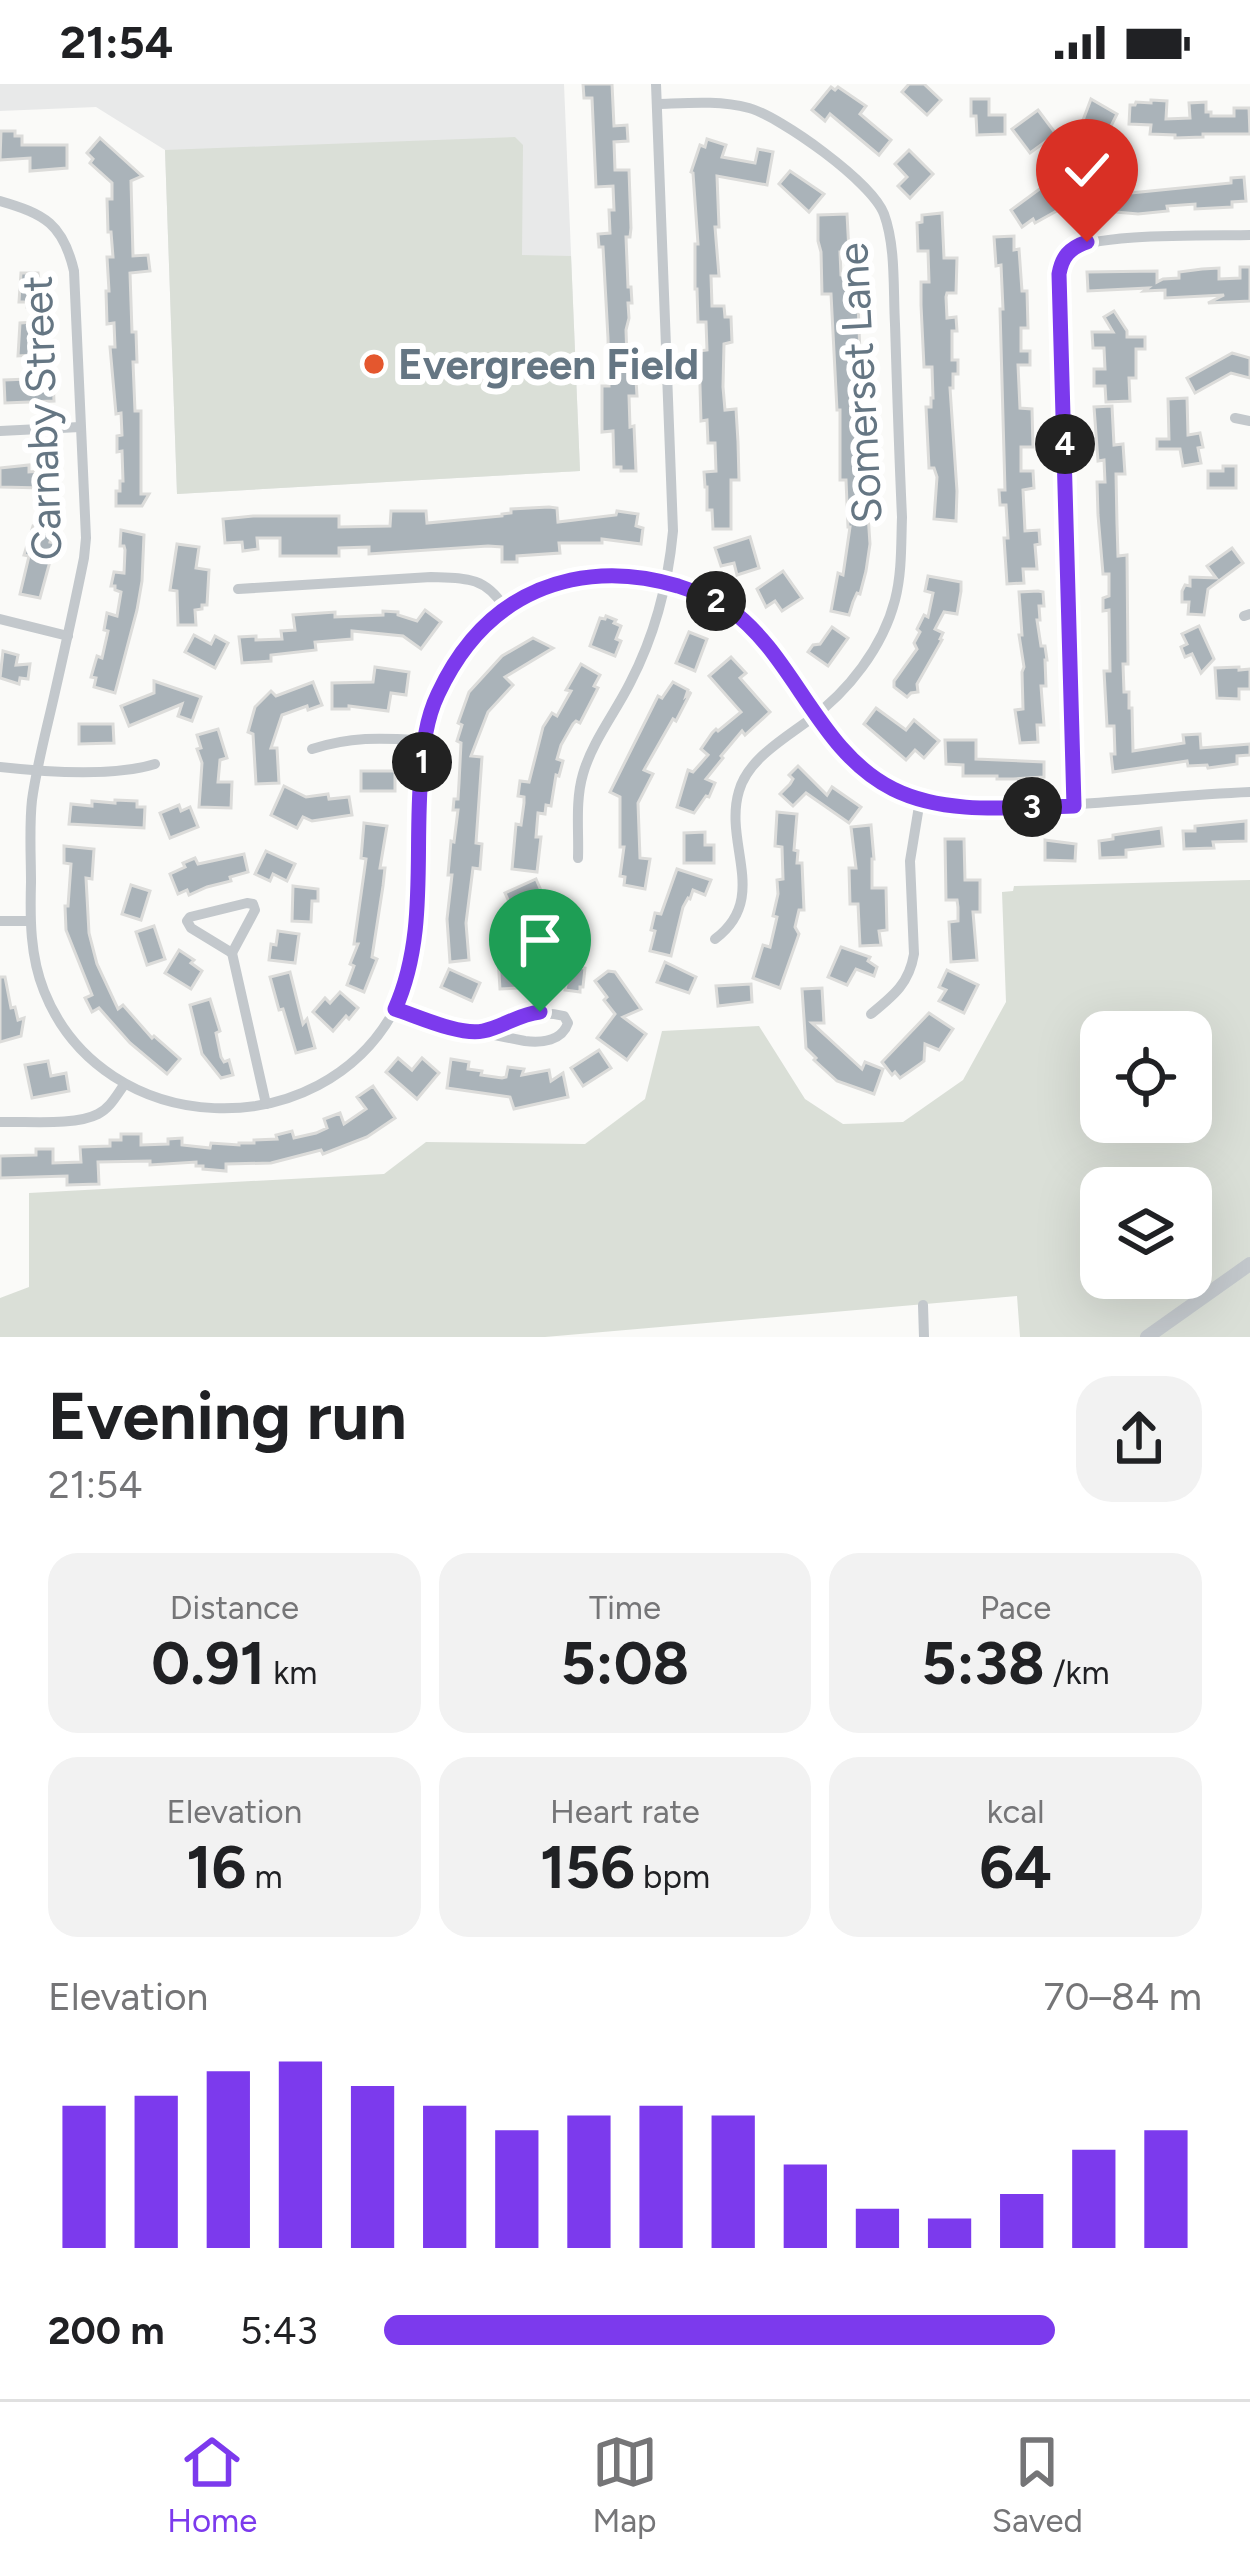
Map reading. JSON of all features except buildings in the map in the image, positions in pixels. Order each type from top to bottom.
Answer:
[{"type":"street","points":[[578,858],[583,773],[656,625],[674,531],[656,84]]},
{"type":"street","name":"Somerset Lane","points":[[657,104],[709,102],[754,110],[783,125],[869,190],[884,212],[892,269],[902,517],[898,581],[889,618],[863,665],[815,716],[750,768],[738,792],[736,819],[742,899],[738,916],[716,939]]},
{"type":"street","name":"Carnaby Street","points":[[0,201],[50,221],[69,250],[74,271],[86,538],[32,806],[34,957],[43,990],[60,1023],[99,1068],[124,1085]]},
{"type":"street","points":[[1074,806],[1059,274],[1064,256],[1079,245],[1110,239],[1250,235]]},
{"type":"street","points":[[1235,418],[1250,421]]},
{"type":"street","points":[[0,430],[80,427]]},
{"type":"street","points":[[0,1122],[69,1120],[97,1114],[124,1085],[155,1098],[203,1108],[266,1104],[314,1088],[365,1049],[395,1009],[406,984],[416,928],[423,740],[436,697],[479,628],[504,607],[562,582],[598,574],[634,576],[702,593],[729,609],[754,630],[841,748],[891,788],[920,800],[953,806],[1074,806],[1250,791]]},
{"type":"street","points":[[238,590],[462,578],[482,583],[504,607]]},
{"type":"street","points":[[0,620],[68,636]]},
{"type":"street","points":[[312,749],[364,737],[423,740]]},
{"type":"street","points":[[0,766],[37,771],[136,770],[155,764]]},
{"type":"street","points":[[871,1015],[901,990],[912,968],[910,861],[920,800]]},
{"type":"street","points":[[232,952],[191,928],[190,917],[253,904],[255,910],[232,952],[266,1104]]},
{"type":"street","points":[[0,921],[30,920]]},
{"type":"street","points":[[395,1009],[440,1024],[481,1032],[540,1042],[563,1033],[568,1023],[557,1013],[529,1013],[481,1032]]},
{"type":"street","points":[[1147,1337],[1250,1264]]},
{"type":"street","points":[[923,1305],[924,1337]]},
{"type":"shaded area","name":"Evergreen Field","points":[[0,84],[564,84],[580,471],[177,494],[165,150],[96,107],[0,111]]},
{"type":"shaded area","name":"Evergreen Field","points":[[515,137],[523,145],[522,255],[571,256],[580,471],[177,494],[165,150]]},
{"type":"shaded area","points":[[1250,880],[1250,1337],[1020,1337],[1017,1296],[545,1337],[0,1337],[0,1298],[29,1287],[29,1193],[384,1174],[426,1142],[585,1144],[645,1099],[662,1031],[759,1026],[805,1099],[843,1124],[903,1122],[963,1080],[1006,1002],[1002,892],[1013,891],[1014,886]]},
{"type":"place","name":"Evergreen Field","points":[[374,364]]},
{"type":"route","points":[[540,1012],[481,1032],[395,1009],[413,955],[423,740],[436,697],[479,628],[532,592],[598,574],[634,576],[702,593],[754,630],[841,748],[891,788],[953,806],[1074,806],[1059,274],[1064,256],[1087,242]]}]
